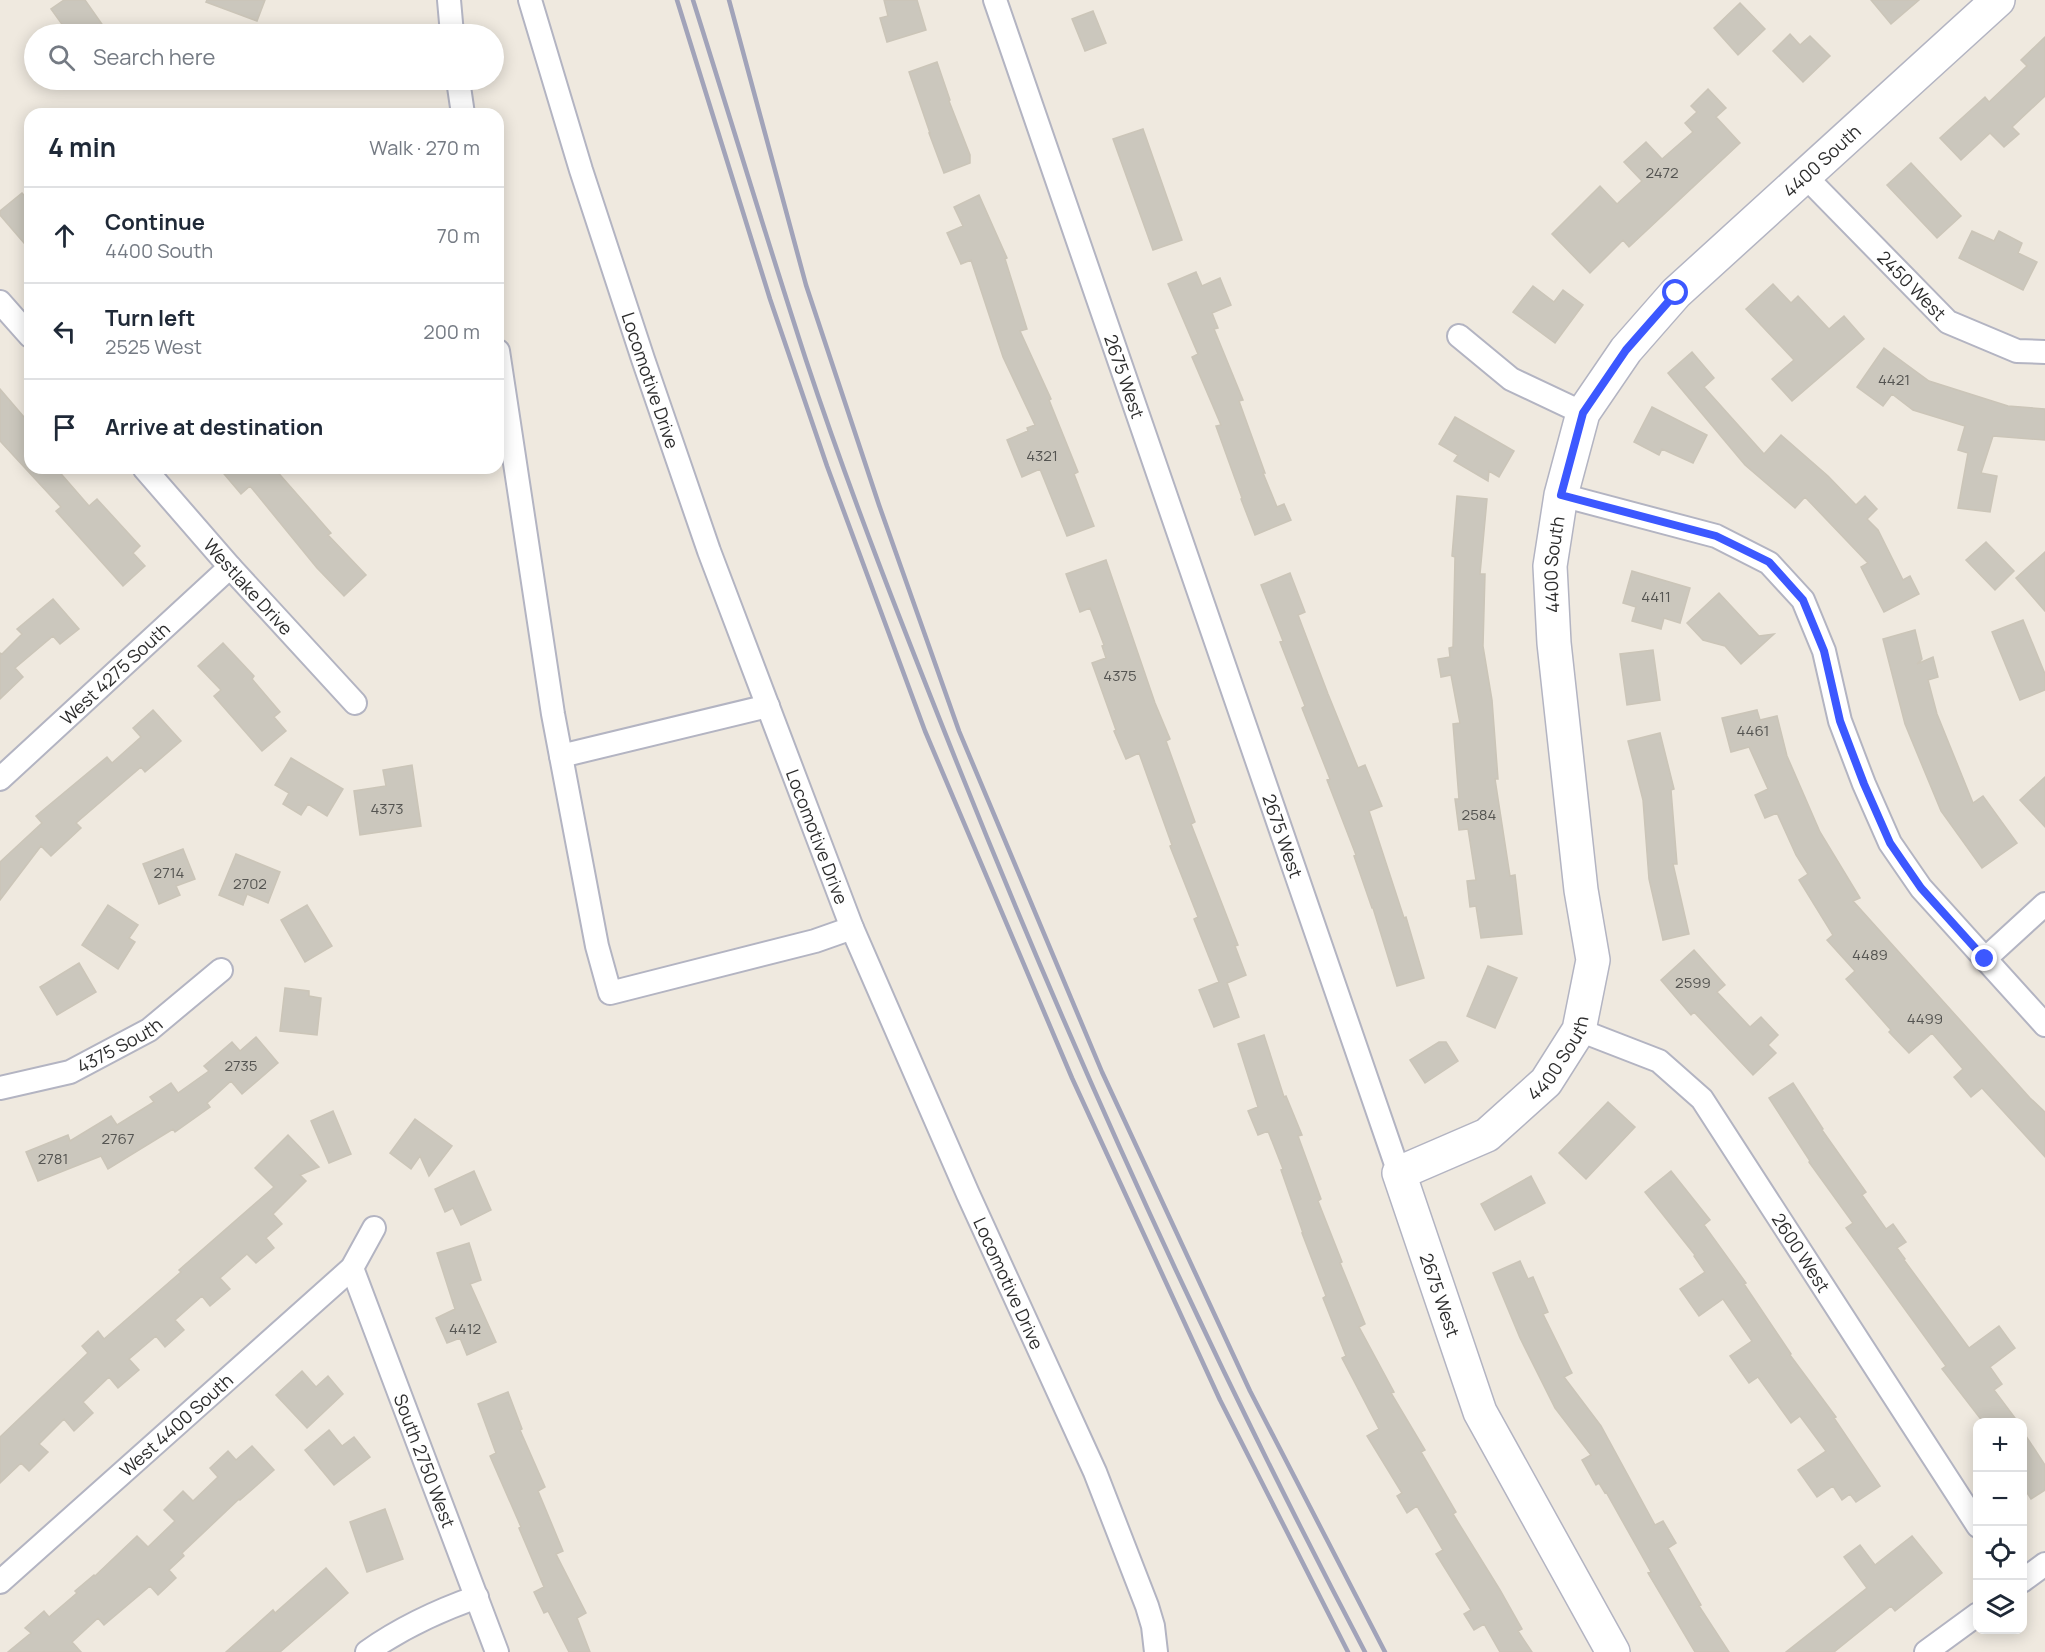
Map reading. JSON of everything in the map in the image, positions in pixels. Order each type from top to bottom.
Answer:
[{"type":"street","points":[[449,0],[451,24]]},
{"type":"street","name":"Locomotive Drive","points":[[530,0],[642,359],[709,551],[852,928],[973,1204],[1095,1472],[1147,1606],[1153,1626],[1156,1652]]},
{"type":"street","name":"2675 West","points":[[996,0],[1480,1413],[1614,1652]]},
{"type":"street","name":"4400 South","points":[[1399,1173],[1486,1135],[1546,1082],[1579,1030],[1593,960],[1581,890],[1554,643],[1550,566],[1561,495],[1583,413],[1626,350],[1676,293],[1998,0]]},
{"type":"street","points":[[459,90],[462,108]]},
{"type":"street","name":"2450 West","points":[[1804,176],[1948,322],[2017,351],[2045,352]]},
{"type":"street","points":[[0,302],[24,329]]},
{"type":"street","points":[[1459,336],[1511,379],[1583,413]]},
{"type":"street","points":[[504,390],[561,756],[597,946],[610,993],[815,940],[852,928]]},
{"type":"street","name":"Westlake Drive","points":[[149,474],[230,567],[355,704]]},
{"type":"street","points":[[1561,495],[1716,536],[1769,562],[1803,600],[1824,651],[1840,721],[1890,843],[1921,888],[2045,1026]]},
{"type":"street","name":"West 4275 South","points":[[0,779],[230,567]]},
{"type":"street","points":[[561,756],[768,706]]},
{"type":"street","points":[[1985,959],[2045,904]]},
{"type":"street","name":"4375 South","points":[[0,1088],[70,1072],[149,1030],[220,970]]},
{"type":"street","name":"2600 West","points":[[1579,1030],[1659,1062],[1702,1099],[1973,1520]]},
{"type":"street","name":"West 4400 South","points":[[0,1582],[352,1268],[374,1228]]},
{"type":"street","name":"South 2750 West","points":[[352,1268],[497,1652]]},
{"type":"street","points":[[2023,1580],[2045,1564]]},
{"type":"street","points":[[367,1652],[396,1632],[447,1607],[477,1597]]},
{"type":"street","points":[[1926,1652],[1973,1617]]},
{"type":"building","points":[[64,0],[85,0],[102,24],[62,24],[51,9]]},
{"type":"building","points":[[207,0],[265,0],[257,21],[206,2]]},
{"type":"building","points":[[884,0],[917,0],[926,30],[887,42],[880,18],[888,16]]},
{"type":"building","points":[[1871,0],[1919,0],[1891,24]]},
{"type":"building","points":[[1740,3],[1765,29],[1738,55],[1714,28]]},
{"type":"building","points":[[1093,11],[1106,43],[1085,51],[1072,19]]},
{"type":"building","points":[[1790,34],[1800,45],[1810,36],[1830,56],[1803,82],[1773,51]]},
{"type":"building","points":[[2045,37],[2045,96],[2012,127],[2019,134],[2004,147],[1990,133],[1961,160],[1940,138],[1985,97],[1989,102],[2027,66],[2021,60]]},
{"type":"building","points":[[937,62],[970,155],[970,163],[944,173],[909,72]]},
{"type":"building","points":[[1708,89],[1726,108],[1716,117],[1740,143],[1629,247],[1623,240],[1590,273],[1552,234],[1600,186],[1617,204],[1642,181],[1624,162],[1646,142],[1662,159],[1693,132],[1685,123],[1697,112],[1691,106]]},
{"type":"building","points":[[1143,129],[1182,240],[1153,250],[1113,139]]},
{"type":"building","points":[[1911,163],[1961,216],[1937,238],[1887,185]]},
{"type":"building","points":[[22,193],[24,195],[24,243],[0,215],[0,211]]},
{"type":"building","points":[[979,195],[1007,258],[1005,259],[1027,329],[1020,331],[1051,399],[1049,400],[1078,472],[1074,474],[1094,526],[1067,536],[1040,469],[1022,477],[1007,440],[1028,431],[1027,428],[1035,425],[1003,357],[971,260],[961,264],[947,233],[963,226],[954,207]]},
{"type":"building","points":[[1972,231],[1994,241],[1999,231],[2022,243],[2018,253],[2037,262],[2023,290],[1959,258]]},
{"type":"building","points":[[1196,272],[1202,286],[1220,278],[1231,305],[1212,313],[1218,328],[1214,329],[1243,400],[1239,401],[1265,473],[1263,473],[1277,507],[1284,504],[1291,520],[1255,535],[1216,426],[1221,425],[1192,357],[1198,354],[1168,284]]},
{"type":"building","points":[[1773,284],[1791,303],[1798,296],[1829,329],[1844,316],[1864,339],[1792,401],[1772,379],[1794,360],[1746,309]]},
{"type":"building","points":[[1533,286],[1554,302],[1563,290],[1583,305],[1555,343],[1513,312]]},
{"type":"building","points":[[1884,348],[1929,381],[2008,406],[2045,409],[2045,440],[1993,436],[1981,473],[1997,476],[1990,512],[1958,508],[1968,453],[1958,450],[1965,426],[1913,410],[1892,394],[1883,406],[1857,387]]},
{"type":"building","points":[[1692,352],[1714,378],[1704,387],[1764,454],[1781,435],[1828,476],[1856,505],[1865,496],[1877,509],[1867,519],[1878,530],[1903,580],[1910,576],[1919,594],[1884,612],[1861,567],[1868,563],[1805,497],[1795,508],[1745,465],[1668,373]]},
{"type":"building","points":[[0,389],[24,417],[24,467],[0,441]]},
{"type":"building","points":[[1652,407],[1707,435],[1693,463],[1662,449],[1659,455],[1634,442]]},
{"type":"building","points":[[1455,417],[1514,451],[1499,477],[1489,471],[1488,481],[1454,461],[1458,455],[1439,444]]},
{"type":"building","points":[[30,474],[61,474],[89,506],[97,499],[140,546],[133,553],[145,566],[123,586],[56,511],[61,507]]},
{"type":"building","points":[[224,474],[279,474],[331,533],[328,535],[366,575],[344,596],[317,568],[250,486],[241,494]]},
{"type":"building","points":[[1457,496],[1487,499],[1480,574],[1485,574],[1483,646],[1492,700],[1498,779],[1495,779],[1510,876],[1515,875],[1522,934],[1481,938],[1476,906],[1470,907],[1467,881],[1476,880],[1468,829],[1459,830],[1455,799],[1459,799],[1453,724],[1460,723],[1451,675],[1441,677],[1438,659],[1450,657],[1449,648],[1453,647],[1455,557],[1452,556]]},
{"type":"building","points":[[1986,542],[2014,571],[1995,590],[1966,560]]},
{"type":"building","points":[[2045,552],[2045,611],[2016,578]]},
{"type":"building","points":[[1106,560],[1155,703],[1170,739],[1166,741],[1195,822],[1191,824],[1238,945],[1235,946],[1246,975],[1227,983],[1239,1017],[1214,1027],[1199,990],[1219,982],[1194,919],[1198,917],[1170,846],[1172,845],[1139,753],[1126,759],[1114,731],[1116,730],[1092,663],[1106,658],[1102,646],[1104,645],[1090,608],[1080,612],[1066,574]]},
{"type":"building","points":[[1632,571],[1690,588],[1680,623],[1664,618],[1661,629],[1632,621],[1636,607],[1623,603]]},
{"type":"building","points":[[1290,573],[1305,612],[1298,615],[1328,694],[1358,768],[1365,765],[1382,806],[1369,811],[1404,918],[1406,917],[1424,978],[1397,986],[1354,856],[1356,855],[1327,780],[1330,779],[1302,708],[1305,706],[1261,585]]},
{"type":"building","points":[[1719,593],[1759,636],[1774,634],[1741,664],[1725,646],[1703,640],[1687,623]]},
{"type":"building","points":[[53,599],[79,629],[60,644],[53,636],[15,668],[23,677],[0,699],[0,653],[2,654],[22,634],[17,629]]},
{"type":"building","points":[[2023,620],[2045,674],[2045,690],[2020,700],[1992,632]]},
{"type":"building","points":[[1915,630],[1922,659],[1917,664],[1933,657],[1938,677],[1928,680],[1937,714],[1973,803],[1983,796],[2017,843],[1982,868],[1941,811],[1905,724],[1883,639]]},
{"type":"building","points":[[223,643],[254,676],[252,679],[280,712],[274,717],[286,731],[262,751],[214,696],[221,690],[198,666]]},
{"type":"building","points":[[1653,650],[1660,700],[1627,705],[1620,654]]},
{"type":"building","points":[[153,710],[181,741],[145,772],[141,767],[76,823],[81,828],[51,856],[41,846],[0,900],[0,862],[42,823],[36,816],[107,757],[112,763],[141,737],[133,728]]},
{"type":"building","points":[[1757,710],[1760,720],[1777,716],[1787,756],[1820,832],[1860,898],[1853,901],[2045,1112],[2045,1157],[1982,1088],[1971,1097],[1954,1077],[1963,1069],[1932,1033],[1909,1053],[1846,979],[1855,971],[1827,940],[1833,935],[1799,880],[1808,874],[1796,855],[1777,813],[1765,818],[1755,795],[1768,789],[1749,747],[1731,752],[1722,718]]},
{"type":"building","points":[[1660,733],[1674,789],[1671,790],[1677,864],[1673,864],[1689,934],[1663,940],[1649,879],[1643,800],[1628,741]]},
{"type":"building","points":[[291,758],[343,789],[327,816],[308,804],[301,815],[283,804],[289,793],[275,785]]},
{"type":"building","points":[[412,765],[421,826],[360,835],[354,791],[386,786],[383,770]]},
{"type":"building","points":[[2045,777],[2045,827],[2020,800]]},
{"type":"building","points":[[183,849],[195,879],[176,886],[180,895],[159,904],[143,864]]},
{"type":"building","points":[[236,854],[280,872],[268,903],[247,894],[243,905],[219,895]]},
{"type":"building","points":[[108,905],[138,925],[129,938],[135,942],[118,969],[82,945]]},
{"type":"building","points":[[307,905],[332,946],[305,962],[281,920]]},
{"type":"building","points":[[1694,950],[1725,985],[1717,992],[1750,1027],[1761,1017],[1778,1035],[1768,1045],[1776,1053],[1753,1075],[1694,1012],[1691,1015],[1661,980]]},
{"type":"building","points":[[79,963],[96,992],[57,1015],[40,987]]},
{"type":"building","points":[[1488,966],[1517,978],[1495,1028],[1467,1016]]},
{"type":"building","points":[[285,988],[309,991],[309,996],[321,998],[317,1035],[280,1031]]},
{"type":"building","points":[[1264,1035],[1284,1097],[1286,1096],[1302,1135],[1298,1136],[1321,1199],[1318,1201],[1365,1324],[1359,1327],[1394,1392],[1391,1393],[1425,1450],[1421,1452],[1456,1512],[1453,1514],[1500,1590],[1522,1629],[1518,1631],[1532,1652],[1500,1652],[1484,1624],[1474,1630],[1464,1614],[1471,1610],[1436,1554],[1443,1550],[1417,1506],[1407,1513],[1397,1496],[1402,1493],[1367,1436],[1379,1429],[1342,1358],[1346,1356],[1323,1298],[1326,1296],[1268,1131],[1258,1135],[1248,1111],[1258,1107],[1238,1044]]},
{"type":"building","points":[[256,1037],[278,1063],[242,1094],[231,1081],[207,1103],[210,1107],[175,1132],[173,1129],[108,1169],[101,1156],[38,1181],[26,1152],[68,1135],[70,1141],[111,1116],[117,1125],[154,1102],[150,1097],[171,1083],[178,1093],[209,1071],[204,1066],[232,1042],[240,1051]]},
{"type":"building","points":[[1439,1042],[1446,1042],[1458,1061],[1425,1083],[1410,1060]]},
{"type":"building","points":[[1793,1083],[1822,1130],[1866,1192],[1862,1195],[1886,1229],[1893,1224],[1906,1242],[1897,1248],[1904,1260],[1969,1348],[1999,1326],[2015,1348],[1990,1367],[2002,1384],[1994,1390],[2015,1418],[1980,1418],[1942,1369],[1946,1366],[1846,1228],[1853,1223],[1809,1162],[1769,1098]]},
{"type":"building","points":[[1608,1102],[1635,1127],[1586,1179],[1559,1153]]},
{"type":"building","points":[[333,1111],[351,1154],[329,1163],[311,1121]]},
{"type":"building","points":[[415,1119],[452,1146],[429,1176],[420,1156],[411,1169],[390,1153]]},
{"type":"building","points":[[288,1135],[319,1167],[300,1175],[306,1181],[273,1214],[282,1224],[266,1238],[274,1248],[256,1263],[247,1254],[220,1278],[230,1289],[210,1306],[202,1296],[175,1320],[184,1330],[165,1347],[156,1336],[129,1359],[139,1370],[118,1388],[109,1377],[83,1402],[93,1413],[74,1431],[64,1419],[39,1444],[48,1452],[29,1471],[21,1463],[0,1483],[0,1437],[88,1353],[82,1346],[98,1331],[104,1339],[274,1187],[255,1168]]},
{"type":"building","points":[[474,1171],[491,1210],[461,1225],[453,1208],[445,1212],[435,1189]]},
{"type":"building","points":[[1671,1171],[1710,1220],[1704,1225],[1746,1283],[1744,1284],[1790,1355],[1836,1417],[1834,1418],[1880,1486],[1856,1502],[1850,1494],[1842,1500],[1833,1486],[1817,1497],[1798,1470],[1826,1451],[1800,1416],[1791,1423],[1758,1377],[1749,1383],[1730,1356],[1752,1341],[1723,1299],[1699,1316],[1680,1289],[1705,1272],[1695,1255],[1645,1192]]},
{"type":"building","points":[[1531,1176],[1545,1203],[1495,1230],[1481,1204]]},
{"type":"building","points":[[469,1243],[481,1280],[470,1284],[496,1342],[467,1355],[460,1338],[447,1343],[436,1318],[455,1309],[437,1253]]},
{"type":"building","points":[[1520,1261],[1528,1279],[1533,1277],[1548,1312],[1543,1314],[1572,1373],[1564,1377],[1601,1426],[1655,1525],[1663,1521],[1676,1543],[1668,1548],[1701,1605],[1699,1606],[1729,1652],[1695,1652],[1648,1573],[1651,1572],[1606,1492],[1599,1483],[1596,1485],[1582,1460],[1591,1455],[1555,1408],[1520,1338],[1493,1273]]},
{"type":"building","points":[[302,1371],[316,1387],[328,1376],[343,1394],[307,1428],[276,1395]]},
{"type":"building","points":[[508,1392],[522,1429],[520,1430],[545,1487],[538,1491],[563,1551],[556,1554],[586,1613],[577,1618],[590,1652],[569,1652],[548,1611],[544,1613],[534,1592],[544,1587],[490,1456],[496,1453],[478,1404]]},
{"type":"building","points":[[329,1430],[342,1446],[354,1437],[370,1457],[334,1485],[305,1450]]},
{"type":"building","points":[[2027,1438],[2045,1465],[2045,1490],[2031,1499],[2027,1493]]},
{"type":"building","points":[[252,1446],[274,1470],[239,1499],[182,1553],[184,1556],[169,1570],[176,1578],[158,1595],[150,1586],[104,1625],[98,1618],[72,1642],[81,1652],[8,1652],[31,1633],[25,1628],[44,1611],[49,1617],[137,1536],[148,1547],[175,1521],[164,1510],[183,1491],[193,1501],[218,1477],[210,1468],[228,1451],[236,1460]]},
{"type":"building","points":[[385,1509],[403,1559],[367,1572],[350,1522]]},
{"type":"building","points":[[1912,1536],[1942,1573],[1895,1611],[1891,1606],[1834,1652],[1786,1652],[1867,1588],[1844,1557],[1860,1545],[1875,1565]]},
{"type":"building","points":[[326,1568],[348,1593],[280,1652],[226,1652],[273,1610],[275,1613]]},
{"type":"railway","points":[[677,0],[770,299],[827,466],[925,731],[1072,1078],[1220,1400],[1348,1652]]},
{"type":"railway","points":[[693,0],[806,360],[841,462],[957,763],[1050,989],[1149,1213],[1254,1434],[1365,1652]]},
{"type":"railway","points":[[729,0],[806,285],[879,505],[959,731],[1102,1072],[1250,1391],[1385,1652]]},
{"type":"route","points":[[1676,293],[1626,350],[1583,413],[1561,495],[1716,536],[1769,562],[1803,600],[1824,651],[1840,721],[1890,843],[1921,888],[1985,959]]}]
